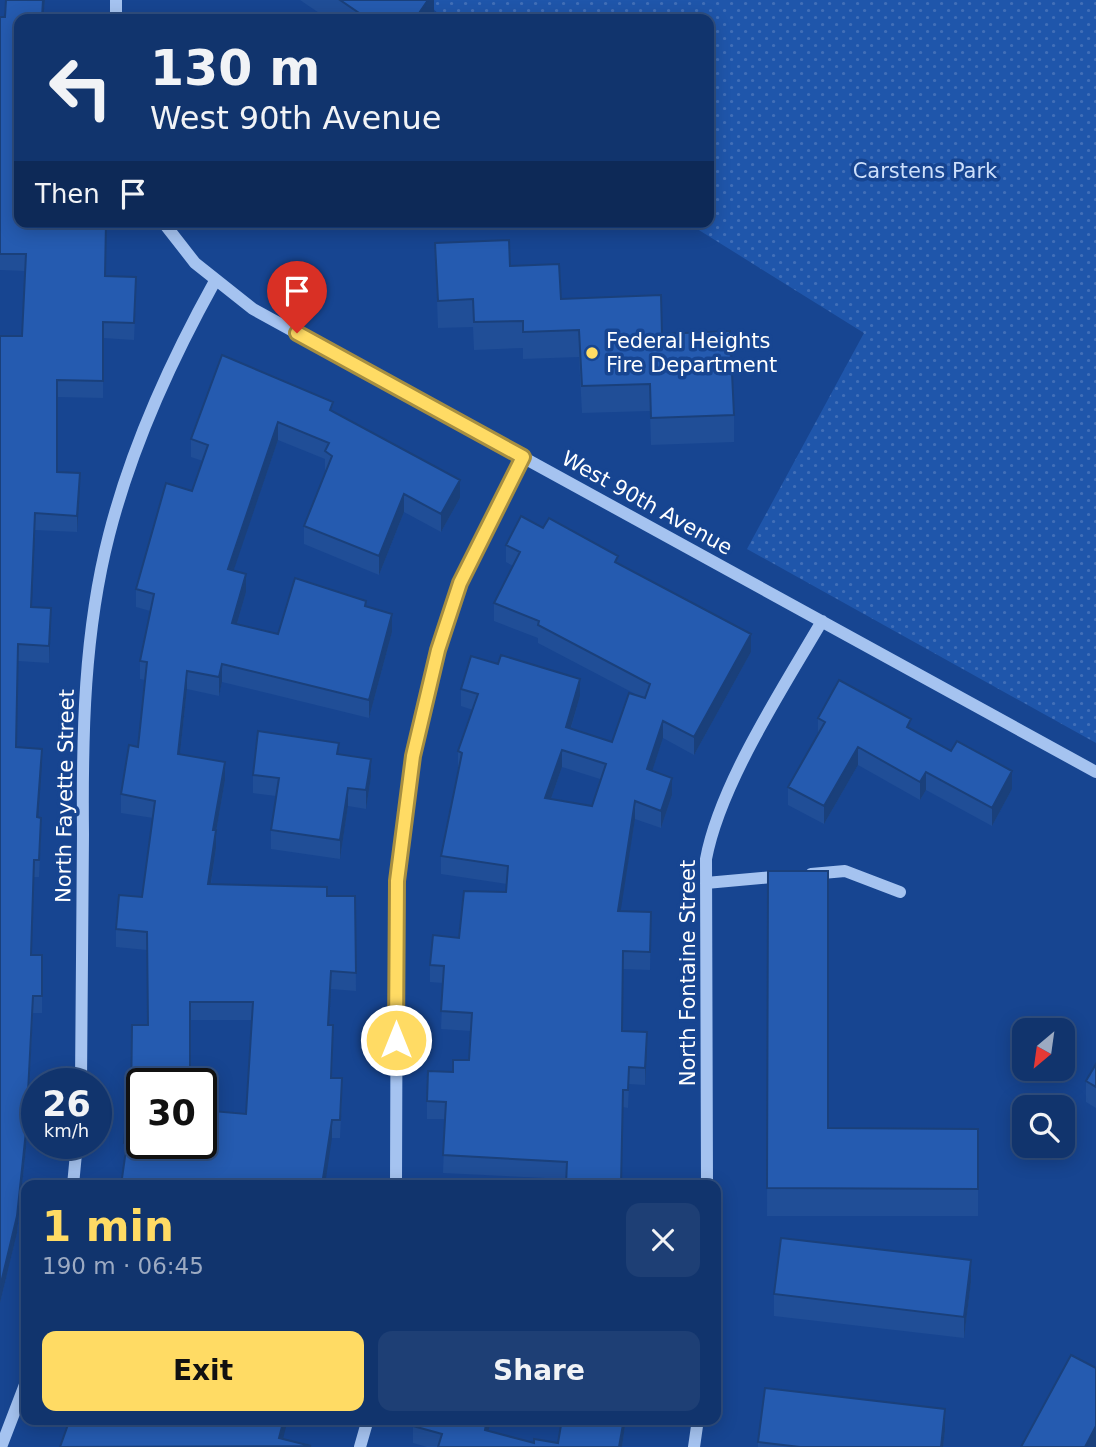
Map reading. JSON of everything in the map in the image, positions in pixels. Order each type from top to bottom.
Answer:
[{"type":"street","name":"West 90th Avenue","points":[[168,228],[195,262],[215,281],[264,315],[1096,772]]},
{"type":"street","name":"North Fayette Street","points":[[80,1068],[80,772],[96,608],[109,536],[140,436],[183,340],[215,281]]},
{"type":"street","points":[[396,1180],[397,881],[413,756],[438,650],[460,583],[523,457]]},
{"type":"street","name":"North Fontaine Street","points":[[707,1180],[706,883],[710,840],[722,808],[765,720],[821,621]]},
{"type":"street","points":[[706,883],[845,871],[900,892]]},
{"type":"street","points":[[73,1180],[75,1159]]},
{"type":"street","points":[[1,1447],[21,1395]]},
{"type":"street","points":[[360,1447],[366,1425]]},
{"type":"street","points":[[694,1447],[697,1425]]},
{"type":"green space","name":"Carstens Park","points":[[424,0],[1096,0],[1096,743],[747,549],[864,333],[696,228],[714,228],[714,14],[439,14]]},
{"type":"building","points":[[6,0],[43,0],[42,14],[14,14],[14,228],[106,228],[105,276],[136,277],[134,323],[103,322],[103,381],[57,380],[57,472],[80,473],[77,516],[35,513],[31,607],[51,608],[49,646],[18,644],[16,747],[42,749],[37,817],[41,818],[39,860],[34,860],[31,955],[42,955],[42,996],[33,996],[29,1068],[21,1068],[23,1159],[17,1216],[0,1287],[0,336],[22,336],[26,254],[0,254],[0,17],[5,17]]},
{"type":"building","points":[[340,0],[428,0],[418,14],[361,14]]},
{"type":"building","name":"Federal Heights Fire Department","points":[[509,240],[510,266],[559,264],[561,299],[661,295],[662,334],[730,331],[734,415],[651,418],[650,384],[582,386],[579,330],[523,332],[523,321],[474,322],[473,299],[438,301],[435,243]]},
{"type":"building","points":[[222,355],[333,402],[330,410],[460,480],[441,514],[404,494],[379,556],[304,526],[332,456],[325,451],[329,443],[278,422],[228,569],[246,574],[232,623],[278,634],[295,578],[366,601],[365,606],[392,614],[369,700],[222,664],[219,677],[187,671],[178,754],[225,762],[213,830],[216,830],[208,884],[327,887],[327,896],[355,896],[356,973],[331,971],[328,1025],[333,1025],[331,1078],[342,1078],[340,1120],[332,1120],[323,1180],[122,1180],[126,1150],[126,1159],[217,1159],[217,1111],[246,1114],[253,1002],[190,1002],[190,1068],[131,1068],[132,1025],[148,1025],[147,932],[116,929],[119,895],[142,897],[155,801],[121,794],[129,745],[138,747],[147,662],[140,661],[154,594],[136,589],[166,483],[192,491],[208,445],[191,439]]},
{"type":"building","points":[[521,516],[543,528],[549,518],[618,556],[615,562],[751,634],[694,737],[663,721],[647,769],[672,778],[661,811],[635,801],[618,911],[651,912],[650,952],[623,951],[622,1031],[647,1032],[645,1068],[629,1067],[628,1090],[623,1090],[621,1180],[566,1180],[567,1162],[443,1155],[446,1102],[427,1101],[428,1071],[453,1072],[453,1060],[469,1060],[472,1013],[441,1011],[444,966],[430,965],[433,935],[459,938],[464,891],[506,892],[508,866],[441,856],[462,753],[458,751],[478,694],[461,689],[471,656],[498,664],[501,655],[580,679],[566,727],[612,742],[629,693],[645,698],[650,684],[538,625],[539,621],[494,603],[520,552],[506,545]],"holes":[[[562,750],[606,764],[592,806],[545,798]]]},
{"type":"building","points":[[839,680],[911,719],[907,727],[951,751],[957,741],[1012,771],[992,808],[926,772],[920,782],[858,747],[824,806],[788,787],[825,722],[818,718]]},
{"type":"building","points":[[258,731],[339,743],[337,754],[371,759],[366,790],[348,788],[340,840],[271,830],[279,778],[253,775]]},
{"type":"building","points":[[768,871],[828,871],[828,1128],[978,1129],[978,1189],[767,1188]]},
{"type":"building","points":[[1096,1064],[1096,1087],[1086,1081]]},
{"type":"building","points":[[781,1238],[971,1260],[964,1317],[774,1294]]},
{"type":"building","points":[[1071,1355],[1096,1368],[1096,1426],[1085,1447],[1021,1447]]},
{"type":"building","points":[[765,1388],[945,1409],[941,1447],[800,1447],[758,1442]]},
{"type":"building","points":[[68,1425],[282,1425],[279,1438],[311,1446],[60,1447]]},
{"type":"building","points":[[486,1425],[485,1430],[534,1443],[534,1439],[558,1443],[561,1425],[623,1425],[619,1447],[438,1447],[442,1434],[413,1426]]},
{"type":"place","name":"Federal Heights Fire Department","points":[[592,353]]},
{"type":"route","points":[[297,333],[523,457],[460,583],[438,650],[413,756],[397,881],[396,1040]]}]
